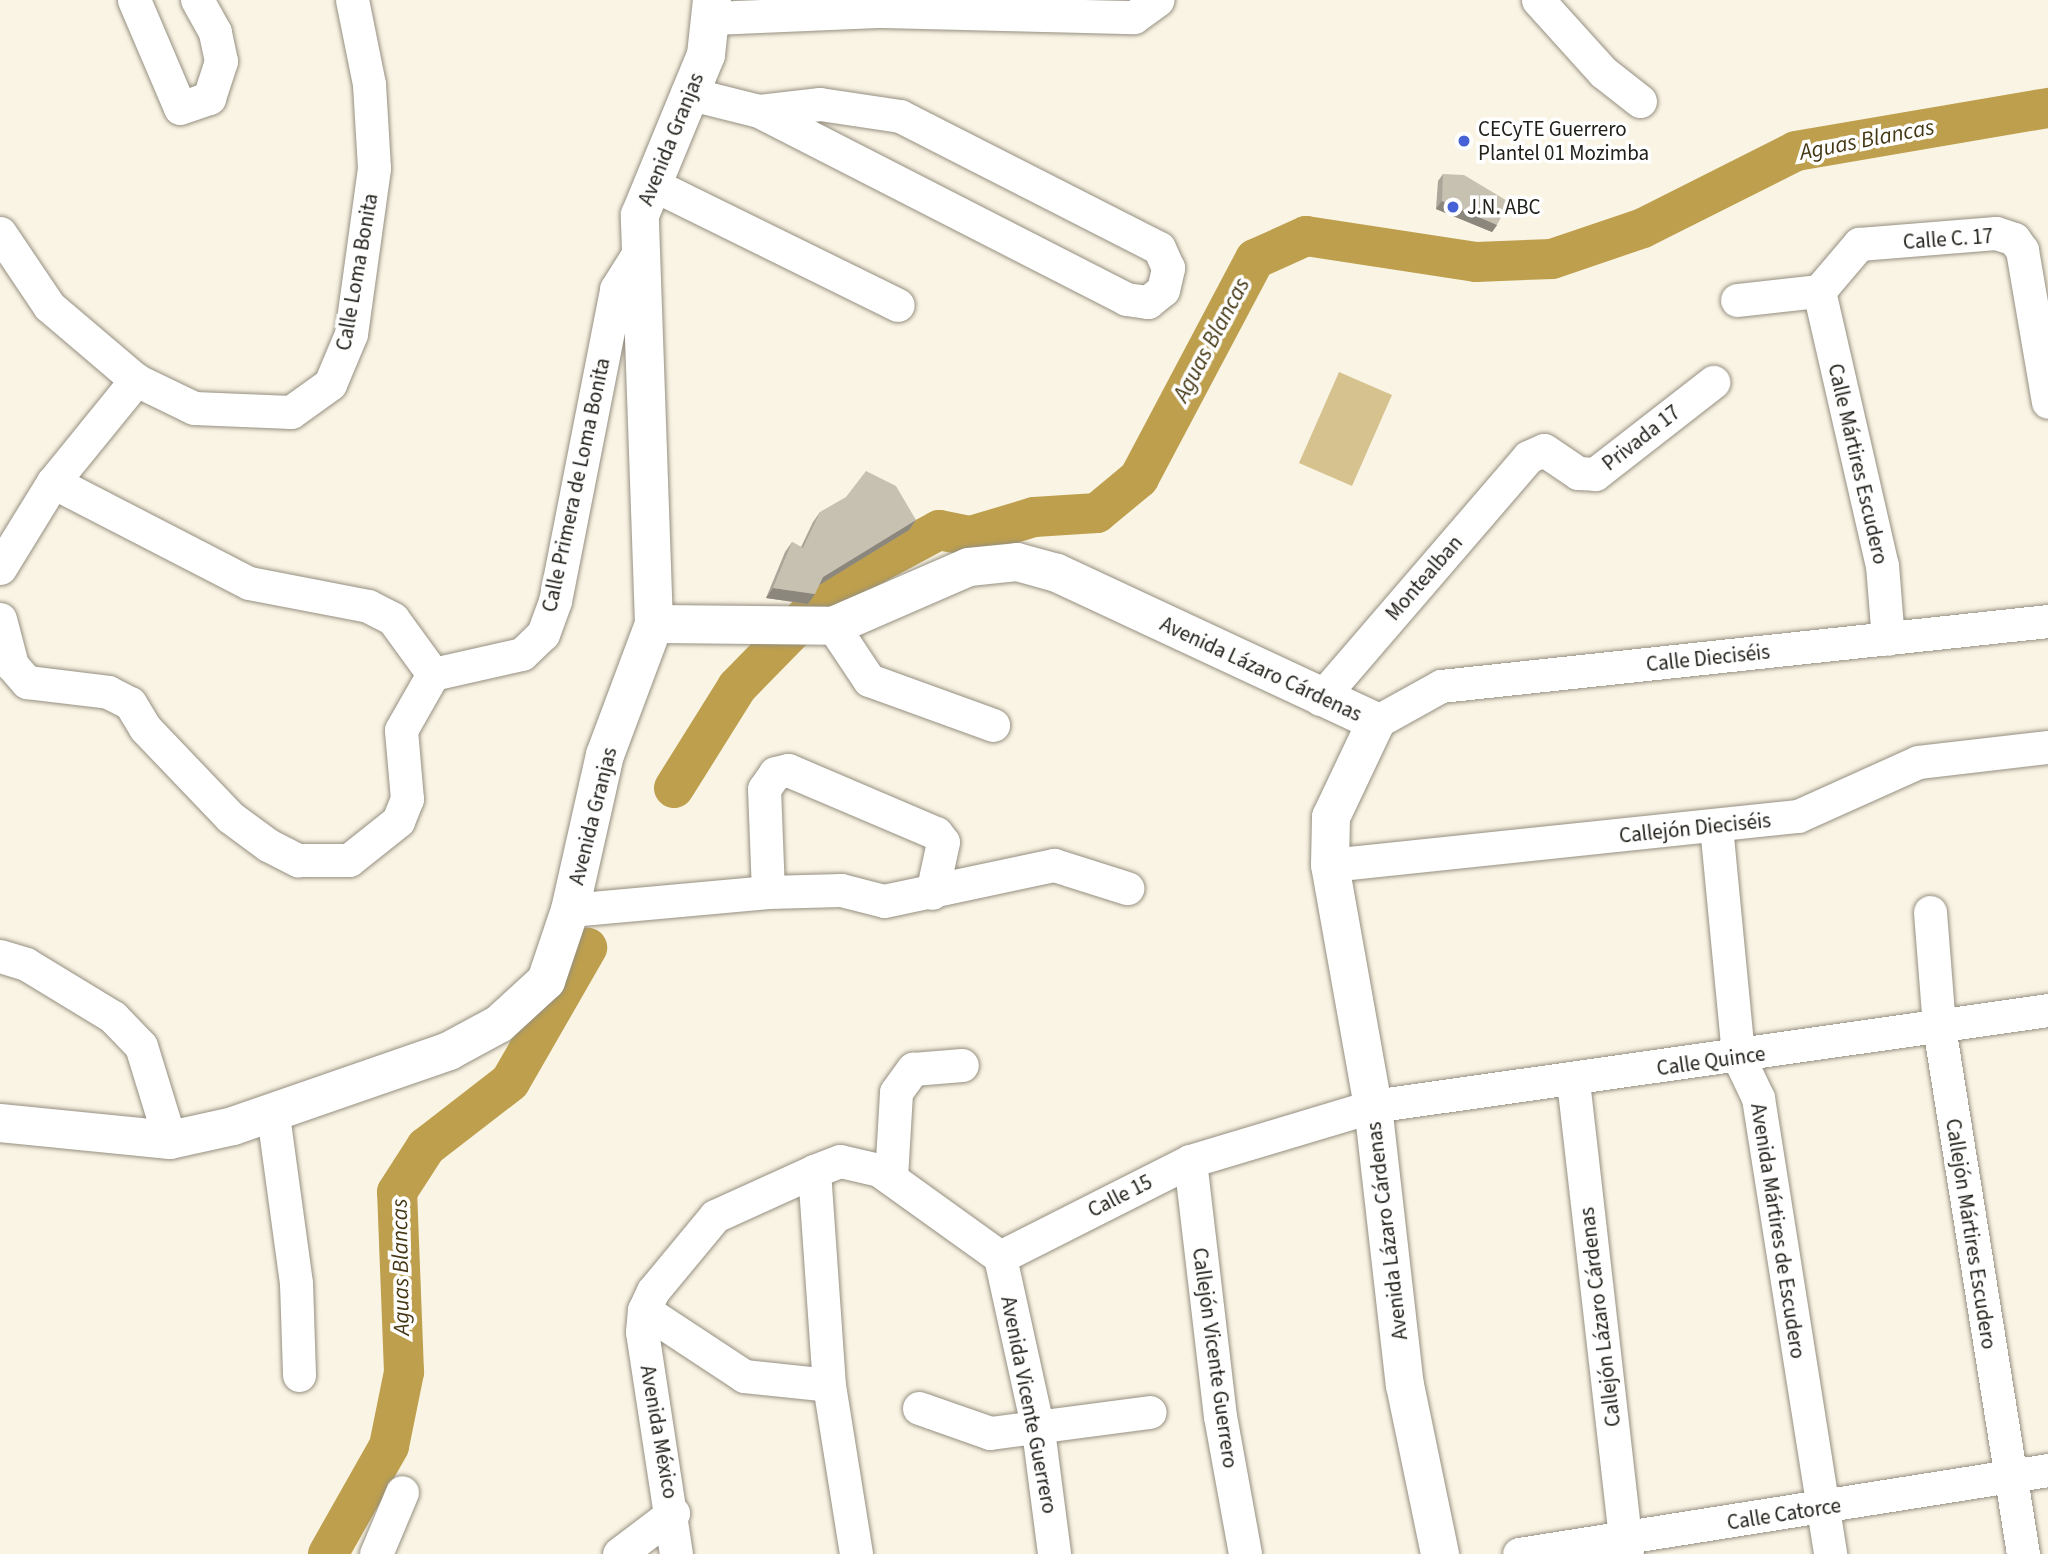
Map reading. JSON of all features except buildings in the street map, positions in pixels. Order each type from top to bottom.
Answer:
[{"type":"main road","name":"Avenida Granjas","points":[[0,1124],[170,1140],[273,1115],[449,1051],[499,1024],[546,981],[570,910],[605,755],[654,624],[638,254],[640,215],[650,183],[687,93],[706,55],[713,9]]},
{"type":"main road","name":"Avenida Lázaro Cárdenas","points":[[654,624],[768,623],[833,626],[969,568],[1017,562],[1057,573],[1320,699],[1376,722],[1331,817],[1330,865],[1373,1106],[1405,1385],[1440,1554]]},
{"type":"street","points":[[134,0],[180,107],[209,97],[221,61],[215,32],[197,0]]},
{"type":"street","name":"Calle Loma Bonita","points":[[0,233],[49,306],[136,380],[194,408],[291,412],[330,384],[351,334],[374,168],[369,84],[352,0]]},
{"type":"street","points":[[1538,0],[1603,72],[1640,101]]},
{"type":"street","points":[[713,9],[882,5],[1021,9],[1134,17],[1154,5]]},
{"type":"street","points":[[687,93],[759,111],[1126,299],[1147,302],[1163,289],[1168,268],[1159,248],[900,116],[820,104],[759,111]]},
{"type":"street","points":[[650,183],[898,305]]},
{"type":"street","name":"Calle C. 17","points":[[1819,291],[1858,244],[1996,233],[2014,239],[2022,250],[2048,402]]},
{"type":"street","name":"Calle Primera de Loma Bonita","points":[[433,674],[522,653],[543,634],[555,601],[616,289],[638,254]]},
{"type":"street","points":[[1737,300],[1819,291]]},
{"type":"street","name":"Calle Mártires Escudero","points":[[1819,291],[1880,553],[1888,639]]},
{"type":"street","points":[[0,568],[53,482],[136,380]]},
{"type":"street","name":"Privada 17","points":[[1528,457],[1544,450],[1578,473],[1595,474],[1713,382]]},
{"type":"street","name":"Montealban","points":[[1320,699],[1528,457]]},
{"type":"street","points":[[0,619],[12,665],[27,682],[108,692],[130,703],[145,728],[230,817],[268,845],[323,863],[349,860],[398,821],[408,799],[401,730],[433,674],[393,619],[368,606],[249,583],[53,482]]},
{"type":"street","name":"Calle Dieciséis","points":[[1376,722],[1441,686],[2048,621]]},
{"type":"street","points":[[833,626],[869,680],[993,725]]},
{"type":"street","name":"Callejón Dieciséis","points":[[1330,865],[1798,816],[1918,762],[2048,747]]},
{"type":"street","points":[[768,892],[764,789],[775,773],[788,770],[936,833],[943,842],[932,893]]},
{"type":"street","name":"Avenida Mártires de Escudero","points":[[1716,826],[1738,1056],[1758,1098],[1830,1554]]},
{"type":"street","points":[[570,910],[768,892],[841,890],[884,901],[1055,865],[1127,888]]},
{"type":"street","name":"Callejón Mártires Escudero","points":[[1930,912],[1939,1027],[2023,1554]]},
{"type":"street","points":[[0,956],[26,964],[113,1017],[141,1046],[170,1140]]},
{"type":"street","name":"Calle Quince","points":[[1373,1106],[1573,1081],[2048,1010]]},
{"type":"street","points":[[891,1177],[896,1091],[913,1069],[962,1065]]},
{"type":"street","name":"Callejón Lázaro Cárdenas","points":[[1573,1081],[1626,1546]]},
{"type":"street","name":"Calle 15","points":[[1000,1257],[1190,1161],[1373,1106]]},
{"type":"street","points":[[273,1115],[296,1283],[299,1375]]},
{"type":"street","name":"Callejón Vicente Guerrero","points":[[1190,1161],[1220,1416],[1245,1554]]},
{"type":"street","points":[[829,1385],[744,1376],[644,1310],[653,1291],[715,1216],[814,1171],[862,1162],[891,1177],[1000,1257]]},
{"type":"street","points":[[814,1171],[829,1385],[856,1554]]},
{"type":"street","name":"Avenida Vicente Guerrero","points":[[1000,1257],[1038,1430],[1054,1554]]},
{"type":"street","name":"Avenida México","points":[[644,1310],[642,1332],[673,1513],[676,1554]]},
{"type":"street","points":[[919,1408],[990,1433],[1038,1430],[1150,1412]]},
{"type":"street","name":"Calle Catorce","points":[[1519,1554],[1626,1546],[2048,1470]]},
{"type":"street","points":[[376,1554],[402,1492]]},
{"type":"street","points":[[618,1554],[673,1513]]},
{"type":"shaded area","points":[[1339,372],[1392,395],[1352,486],[1299,463]]},
{"type":"waterway","name":"Aguas Blancas","points":[[674,788],[737,687],[837,585],[939,530],[971,536],[1034,517],[1097,513],[1139,478],[1255,259],[1306,236],[1476,262],[1552,259],[1643,228],[1796,151],[2048,108]]},
{"type":"waterway","name":"Aguas Blancas","points":[[328,1554],[389,1446],[404,1372],[397,1192],[426,1147],[510,1082],[587,948]]},
{"type":"place","name":"CECyTE Guerrero Plantel 01 Mozimba","points":[[1464,141]]},
{"type":"place","name":"J.N. ABC","points":[[1453,207]]}]
